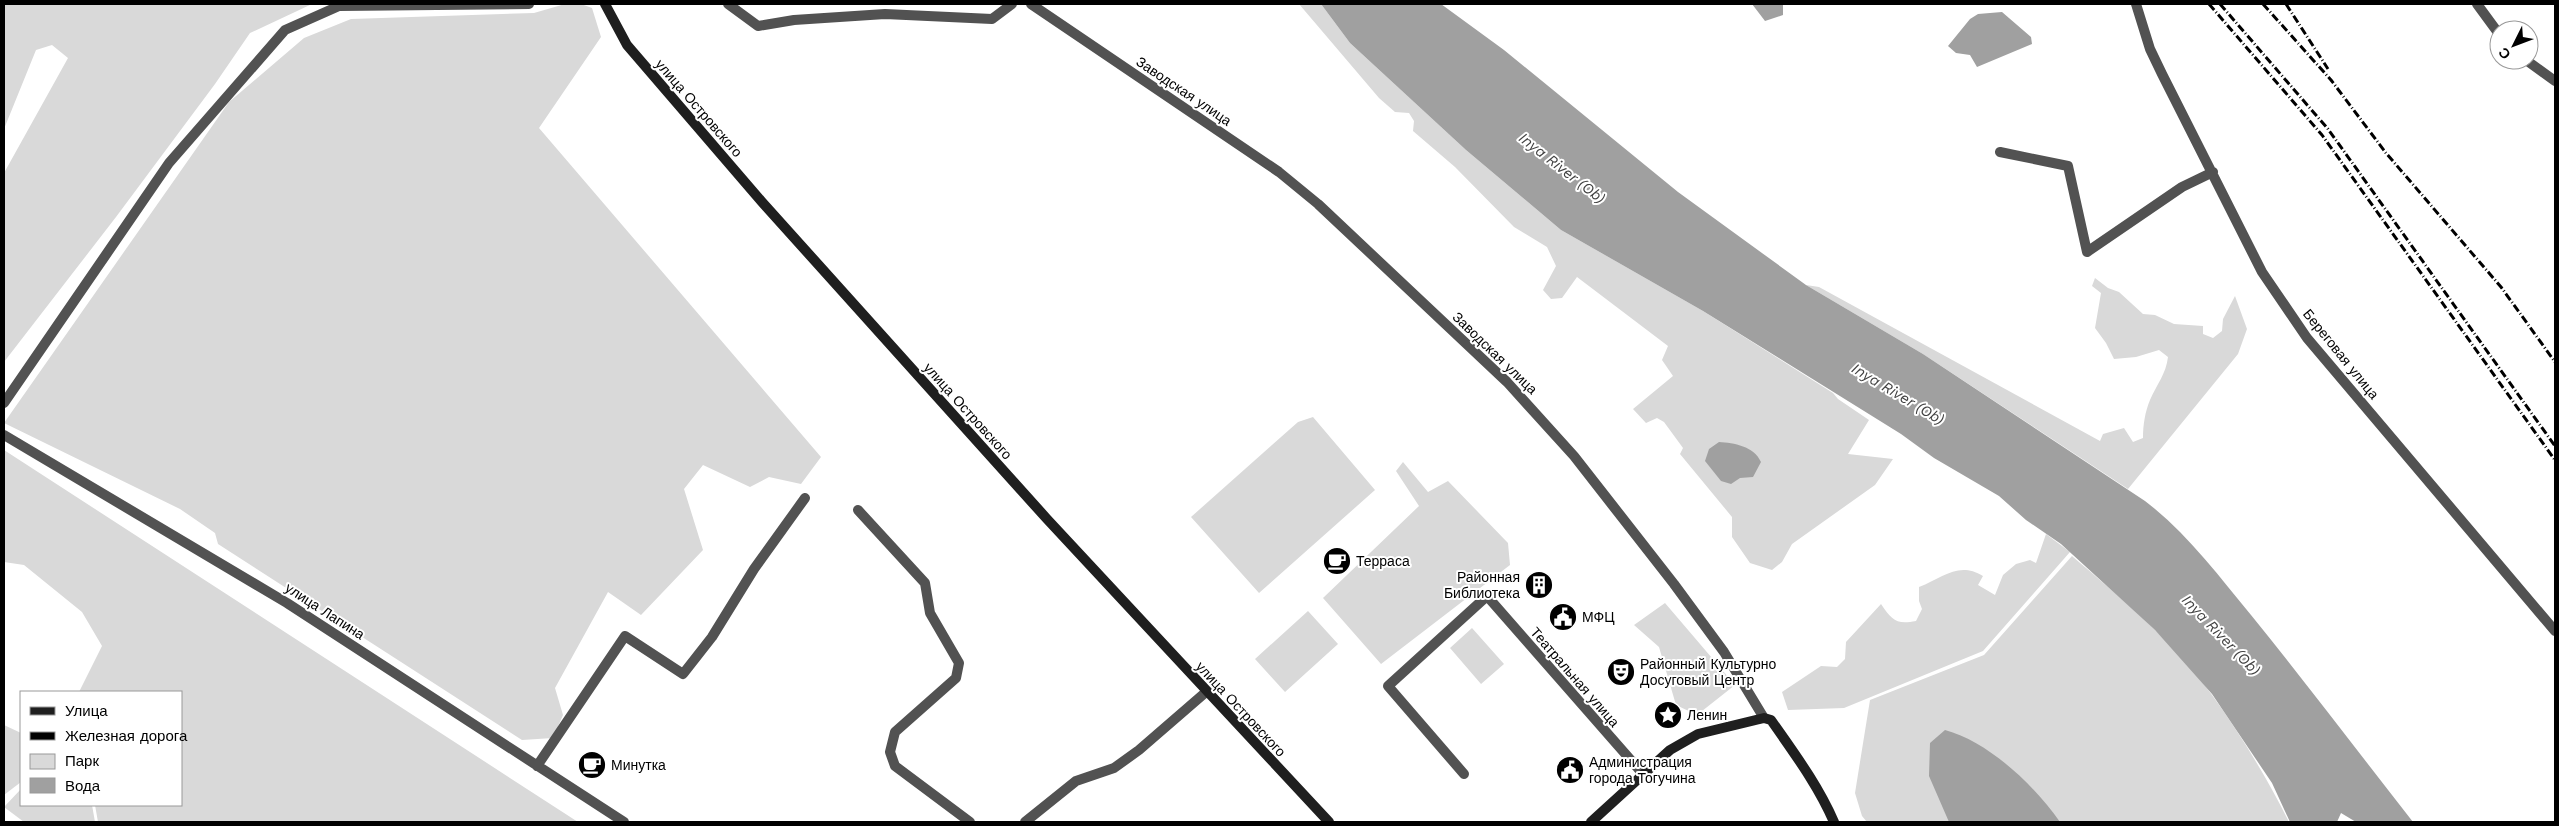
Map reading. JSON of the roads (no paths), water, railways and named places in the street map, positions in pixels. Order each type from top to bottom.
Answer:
[{"type":"street","points":[[4,403],[169,162],[285,30],[339,6],[529,4]]},
{"type":"street","name":"улица Островского","points":[[605,4],[627,45],[762,202],[1206,692],[1329,822]]},
{"type":"street","points":[[728,4],[758,26],[794,20],[885,14],[992,19],[1012,4]]},
{"type":"street","name":"Заводская улица","points":[[1031,4],[1279,172],[1325,211],[1507,382],[1564,443],[1674,584],[1724,652],[1764,718],[1771,720],[1802,764],[1823,797],[1834,822]]},
{"type":"street","name":"Береговая улица","points":[[2136,4],[2154,57],[2262,272],[2307,338],[2555,631]]},
{"type":"street","points":[[2477,4],[2489,20]]},
{"type":"street","points":[[2539,69],[2555,81]]},
{"type":"street","points":[[2000,152],[2068,166],[2087,252],[2182,187],[2212,172]]},
{"type":"street","name":"улица Лапина","points":[[4,435],[287,603],[624,822]]},
{"type":"street","points":[[537,766],[625,636],[683,674],[712,637],[754,569],[805,498]]},
{"type":"street","points":[[858,510],[925,583],[930,613],[959,663],[956,678],[895,732],[890,752],[894,766],[970,822]]},
{"type":"street","name":"Театральная улица","points":[[1464,774],[1388,686],[1487,596],[1643,774]]},
{"type":"street","points":[[1025,822],[1076,781],[1114,768],[1206,692]]},
{"type":"street","points":[[1591,822],[1670,750],[1698,734],[1764,718]]},
{"type":"water","name":"Inya River (Ob)","points":[[1321,4],[1441,4],[1504,50],[1678,192],[1806,285],[1923,354],[2145,501],[2188,540],[2214,570],[2292,666],[2413,822],[2356,822],[2341,813],[2337,822],[2290,822],[2272,783],[2212,694],[2155,630],[2061,544],[2026,520],[1999,496],[1934,458],[1901,434],[1703,311],[1561,230],[1466,150],[1350,43]]},
{"type":"water","points":[[1752,4],[1783,4],[1783,15],[1765,21]]},
{"type":"water","points":[[2002,12],[2031,37],[2032,44],[1977,67],[1970,55],[1956,53],[1948,46],[1970,19],[1978,14]]},
{"type":"water","points":[[1719,442],[1743,446],[1754,452],[1761,462],[1753,477],[1740,478],[1731,484],[1721,481],[1705,461],[1709,449]]},
{"type":"water","points":[[1945,730],[1978,744],[2009,767],[2037,794],[2060,822],[1949,822],[1929,776],[1930,743]]},
{"type":"railway","points":[[2209,4],[2322,135],[2555,460]]},
{"type":"railway","points":[[2220,4],[2328,129],[2555,446]]},
{"type":"railway","points":[[2263,4],[2331,80],[2386,153],[2501,287],[2555,362]]},
{"type":"railway","points":[[2286,4],[2328,69]]},
{"type":"place","name":"Терраса","points":[[1337,561]]},
{"type":"place","name":"Районная Библиотека","points":[[1539,585]]},
{"type":"place","name":"МФЦ","points":[[1563,617]]},
{"type":"place","name":"Районный Культурно Досуговый Центр","points":[[1621,672]]},
{"type":"place","name":"Ленин","points":[[1668,715]]},
{"type":"place","name":"Минутка","points":[[592,765]]},
{"type":"place","name":"Администрация города Тогучина","points":[[1570,770]]}]
